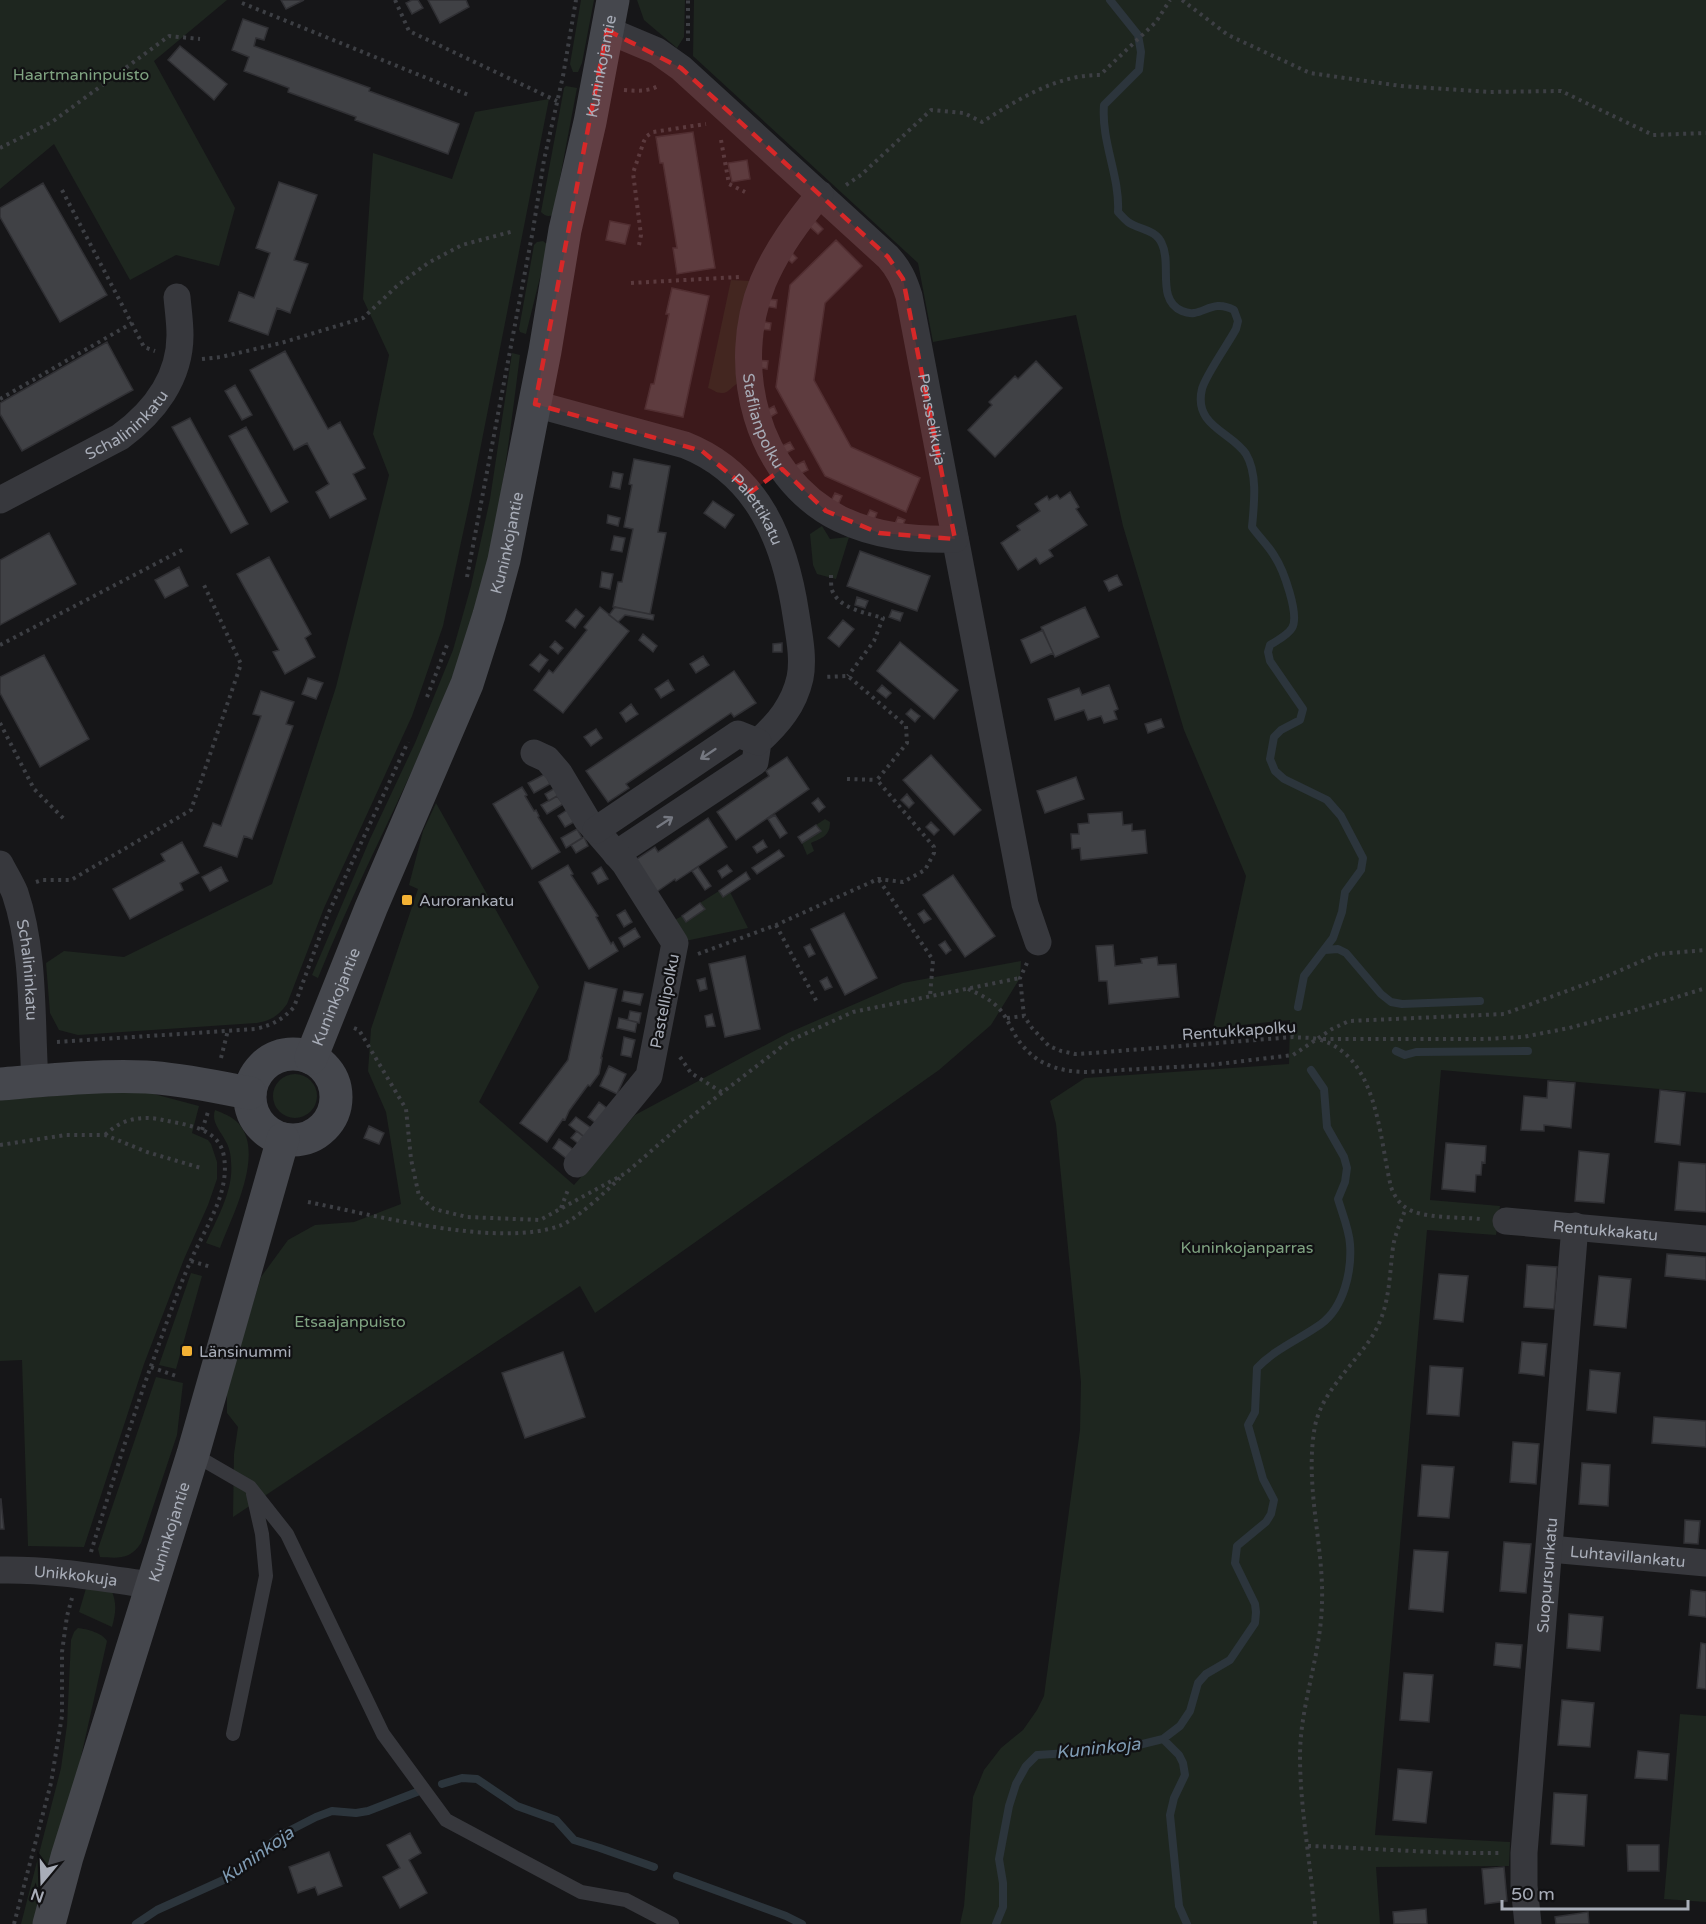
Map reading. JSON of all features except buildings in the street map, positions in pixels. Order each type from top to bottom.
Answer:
[{"type":"main road","name":"Kuninkojantie","points":[[311,1058],[371,908],[467,684],[489,615],[504,560],[566,230],[591,122],[610,15]]},
{"type":"main road","points":[[300,1054],[311,1058],[321,1064],[334,1083],[335,1107],[331,1118],[315,1135],[292,1140],[270,1134],[261,1126],[251,1105],[250,1094],[258,1072],[277,1057],[300,1054]]},
{"type":"main road","points":[[0,1084],[110,1076],[147,1077],[192,1081],[250,1094]]},
{"type":"main road","name":"Kuninkojantie","points":[[49,1924],[67,1857],[193,1454],[283,1139]]},
{"type":"street","name":"Pensselikuja","points":[[610,15],[650,48],[681,68],[888,257],[903,279],[909,296],[1025,904],[1038,942]]},
{"type":"street","name":"Staflianpolku","points":[[823,196],[790,232],[763,283],[756,303],[747,349],[750,386],[759,424],[782,469],[800,489],[826,511],[879,533],[908,539],[955,539]]},
{"type":"street","name":"Schalininkatu","points":[[0,501],[120,437],[138,424],[157,402],[174,375],[180,335],[177,297]]},
{"type":"street","name":"Palettikatu","points":[[535,404],[685,445],[702,451],[722,463],[760,504],[772,527],[786,566],[793,595],[801,646],[800,677],[786,713],[758,742],[755,762],[616,854]]},
{"type":"street","points":[[751,492],[782,469]]},
{"type":"street","points":[[596,830],[738,734],[758,742]]},
{"type":"street","name":"Pastellipolku","points":[[534,753],[548,759],[559,772],[587,820],[625,864],[675,944],[649,1076],[577,1164]]},
{"type":"street","name":"Schalininkatu","points":[[0,864],[14,892],[25,933],[29,962],[35,1081]]},
{"type":"street","name":"Rentukkakatu","points":[[1506,1221],[1706,1239]]},
{"type":"street","name":"Suopursunkatu","points":[[1528,1924],[1524,1886],[1524,1853],[1575,1226]]},
{"type":"street","name":"Luhtavillankatu","points":[[1550,1549],[1706,1563]]},
{"type":"street","name":"Unikkokuja","points":[[0,1570],[79,1575],[151,1585]]},
{"type":"lane","points":[[193,1454],[250,1487],[287,1534],[383,1734],[446,1820],[581,1892],[626,1900],[672,1924]]},
{"type":"lane","points":[[233,1734],[266,1576],[262,1534],[250,1487]]},
{"type":"path","points":[[395,0],[409,31],[557,101]]},
{"type":"path","points":[[467,579],[533,231],[544,160],[576,0]]},
{"type":"path","points":[[622,90],[653,89],[667,81],[681,68],[688,49],[688,0]]},
{"type":"path","points":[[823,196],[861,175],[931,110],[964,113],[982,122],[1052,83],[1082,75],[1100,75],[1156,22],[1170,0]]},
{"type":"path","points":[[1182,0],[1228,35],[1310,73],[1401,86],[1489,92],[1561,91],[1653,135],[1706,133]]},
{"type":"path","points":[[242,3],[471,96]]},
{"type":"path","points":[[0,148],[52,122],[169,36],[200,39]]},
{"type":"path","points":[[639,245],[641,235],[633,173],[647,136],[653,132],[710,124]]},
{"type":"path","points":[[719,130],[729,184],[745,192]]},
{"type":"path","points":[[62,190],[144,347],[177,361],[221,357],[281,343],[363,318],[398,285],[429,263],[462,245],[514,231]]},
{"type":"path","points":[[631,283],[737,276],[763,283]]},
{"type":"path","points":[[0,399],[132,323]]},
{"type":"path","points":[[0,645],[184,549]]},
{"type":"path","points":[[831,576],[832,590],[840,600],[848,606],[883,618],[874,641],[848,676]]},
{"type":"path","points":[[14,892],[42,880],[71,880],[191,810],[241,663],[204,585]]},
{"type":"path","points":[[425,703],[447,643]]},
{"type":"path","points":[[818,677],[848,676],[906,726],[907,743],[877,780]]},
{"type":"path","points":[[0,723],[34,789],[64,819]]},
{"type":"path","points":[[33,1045],[77,1040],[255,1029],[284,1018],[294,1007],[333,905],[408,742]]},
{"type":"path","points":[[695,955],[776,925],[878,879],[903,882],[925,870],[934,853],[934,847],[877,780],[847,779]]},
{"type":"path","points":[[878,879],[933,960],[930,997]]},
{"type":"path","points":[[776,925],[818,1004]]},
{"type":"path","points":[[1007,1018],[1024,1016],[1020,978],[1038,942]]},
{"type":"path","points":[[967,989],[994,1004],[1007,1018],[1016,1036],[1030,1054],[1053,1068],[1071,1072],[1210,1065],[1293,1055],[1332,1029],[1349,1021],[1504,1014],[1605,977],[1658,954],[1706,950]]},
{"type":"path","points":[[1319,1039],[1523,1037],[1629,1012],[1706,988]]},
{"type":"path","name":"Rentukkapolku","points":[[1024,1016],[1048,1046],[1075,1054],[1293,1037],[1319,1039],[1341,1049],[1361,1072],[1371,1093],[1390,1187],[1396,1199],[1406,1208]]},
{"type":"path","points":[[678,1048],[680,1058],[691,1072],[723,1093]]},
{"type":"path","points":[[14,1924],[53,1773],[62,1716],[62,1652],[67,1616],[151,1367],[190,1261],[223,1188],[225,1175],[222,1148],[213,1135],[202,1130],[156,1118],[131,1119],[114,1126],[105,1135]]},
{"type":"path","points":[[0,1145],[66,1135],[105,1135],[147,1152],[201,1168]]},
{"type":"path","points":[[308,1202],[437,1226],[486,1232],[529,1233],[561,1226],[595,1201],[626,1173]]},
{"type":"path","points":[[1315,1924],[1300,1755],[1305,1712],[1321,1627],[1322,1602],[1312,1468],[1316,1423],[1324,1402],[1373,1335],[1381,1320],[1387,1304],[1394,1245],[1406,1208],[1420,1213],[1506,1221]]},
{"type":"path","points":[[190,1261],[211,1268]]},
{"type":"path","points":[[151,1367],[179,1377]]},
{"type":"path","points":[[1308,1846],[1443,1854],[1524,1853]]},
{"type":"highlighted area","points":[[607,30],[681,68],[888,257],[903,279],[955,539],[879,533],[826,511],[782,469],[751,492],[702,451],[535,404]]},
{"type":"green space","name":"Haartmaninpuisto","points":[[0,0],[227,0],[154,61],[235,208],[219,266],[176,255],[130,280],[54,144],[0,189]]},
{"type":"green space","points":[[581,0],[594,0],[582,63],[578,72],[573,72],[570,64]]},
{"type":"green space","points":[[637,0],[685,0],[684,37],[677,48],[644,20]]},
{"type":"green space","name":"Kuninkojanparras","points":[[694,0],[1706,0],[1706,1093],[1441,1070],[1430,1200],[1500,1206],[1496,1235],[1427,1230],[1375,1835],[1510,1842],[1509,1866],[1376,1867],[1380,1924],[960,1924],[964,1906],[973,1797],[984,1770],[1001,1748],[1023,1730],[1044,1696],[1080,1430],[1081,1382],[1056,1124],[1050,1101],[1085,1078],[1289,1064],[1290,1020],[1213,1028],[1246,876],[1184,730],[1123,526],[1076,315],[933,342],[918,263],[693,56]]},
{"type":"green space","points":[[566,86],[577,88],[553,215],[548,216],[541,212]]},
{"type":"green space","points":[[549,99],[471,496],[443,626],[412,716],[324,908],[287,1004],[274,1017],[257,1023],[78,1035],[59,1030],[50,1013],[46,963],[64,951],[124,957],[272,884],[336,687],[389,475],[373,434],[389,355],[363,299],[373,153],[452,179],[475,112]]},
{"type":"green space","points":[[543,241],[548,245],[526,334],[520,332],[519,329],[534,245]]},
{"type":"green space","points":[[731,280],[750,281],[739,383],[727,392],[720,393],[708,388]]},
{"type":"green space","points":[[512,353],[520,355],[505,469],[492,544],[473,618],[428,736],[318,978],[312,975],[370,839],[415,743],[453,650],[471,586],[490,499]]},
{"type":"green space","points":[[822,526],[830,539],[849,537],[836,579],[817,574],[813,565],[810,534]]},
{"type":"green space","name":"Etsaajanpuisto","points":[[436,803],[539,987],[479,1102],[574,1185],[635,1115],[788,1033],[903,983],[1021,961],[1020,978],[991,1025],[939,1070],[595,1313],[580,1286],[233,1517],[234,1454],[238,1427],[227,1413],[227,1388],[261,1277],[288,1240],[315,1225],[354,1222],[401,1204],[386,1112],[368,1071],[371,1029],[418,889],[409,885],[423,831]]},
{"type":"green space","points":[[825,819],[830,822],[829,830],[825,836],[811,843],[814,851],[807,855],[802,843],[820,831],[816,825]]},
{"type":"green space","points":[[719,891],[723,897],[730,892],[748,928],[685,941],[673,921],[682,916],[687,921],[704,910],[700,903]]},
{"type":"green space","points":[[295,1074],[310,1081],[317,1096],[310,1111],[295,1118],[280,1111],[273,1096],[280,1081]]},
{"type":"green space","points":[[105,1092],[150,1093],[199,1106],[192,1133],[208,1140],[211,1144],[217,1162],[217,1179],[144,1364],[84,1547],[28,1546],[22,1360],[0,1361],[0,1100]]},
{"type":"green space","points":[[215,1110],[231,1117],[239,1124],[246,1137],[249,1152],[244,1185],[220,1248],[206,1243],[220,1214],[230,1183],[231,1159],[228,1145],[215,1122]]},
{"type":"green space","points":[[191,1273],[202,1276],[176,1369],[159,1365]]},
{"type":"green space","points":[[156,1377],[183,1383],[177,1435],[141,1543],[128,1555],[100,1557],[98,1549]]},
{"type":"green space","points":[[87,1585],[111,1589],[115,1608],[112,1627],[79,1612]]},
{"type":"green space","points":[[78,1628],[90,1630],[107,1641],[68,1815],[35,1924],[21,1924],[61,1768],[67,1725],[71,1640]]},
{"type":"green space","points":[[1680,1714],[1706,1716],[1706,1902],[1664,1899]]},
{"type":"waterway","name":"Kuninkoja","points":[[1110,0],[1138,35],[1141,52],[1139,70],[1104,105],[1105,132],[1116,185],[1118,212],[1132,225],[1156,235],[1162,244],[1166,261],[1167,290],[1174,306],[1189,313],[1212,307],[1226,307],[1234,310],[1238,321],[1236,329],[1204,383],[1201,402],[1208,420],[1240,446],[1250,462],[1254,490],[1252,527],[1278,563],[1286,581],[1294,613],[1292,628],[1270,645],[1268,652],[1270,661],[1303,709],[1300,720],[1281,730],[1274,737],[1270,759],[1275,771],[1284,779],[1327,800],[1341,816],[1363,858],[1361,870],[1345,892],[1342,912],[1333,938],[1304,976],[1298,1007]]},
{"type":"waterway","points":[[1325,950],[1338,949],[1346,953],[1381,994],[1391,1002],[1402,1004],[1480,1001]]},
{"type":"waterway","points":[[1396,1051],[1405,1055],[1416,1052],[1528,1051]]},
{"type":"waterway","name":"Kuninkoja","points":[[996,1924],[1003,1907],[1003,1883],[999,1859],[1009,1806],[1016,1784],[1026,1766],[1037,1755],[1118,1750],[1163,1739],[1180,1726],[1190,1711],[1198,1683],[1206,1674],[1230,1660],[1255,1623],[1255,1604],[1235,1563],[1237,1546],[1266,1522],[1271,1514],[1274,1500],[1263,1479],[1248,1425],[1255,1412],[1257,1368],[1272,1355],[1329,1317],[1341,1298],[1350,1266],[1349,1238],[1338,1199],[1345,1182],[1347,1168],[1344,1157],[1327,1127],[1324,1089],[1311,1070]]},
{"type":"waterway","points":[[1163,1739],[1179,1755],[1185,1775],[1174,1798],[1170,1815],[1179,1906],[1187,1924]]},
{"type":"waterway","name":"Kuninkoja","points":[[442,1784],[462,1778],[477,1779],[517,1806],[556,1820],[574,1840],[654,1867]]},
{"type":"waterway","name":"Kuninkoja","points":[[136,1924],[157,1910],[230,1877],[281,1835],[316,1817],[332,1811],[356,1813],[368,1811],[417,1792]]},
{"type":"waterway","name":"Kuninkoja","points":[[677,1876],[802,1924]]},
{"type":"place","name":"Aurorankatu","points":[[407,900]]},
{"type":"place","name":"Länsinummi","points":[[187,1351]]}]
